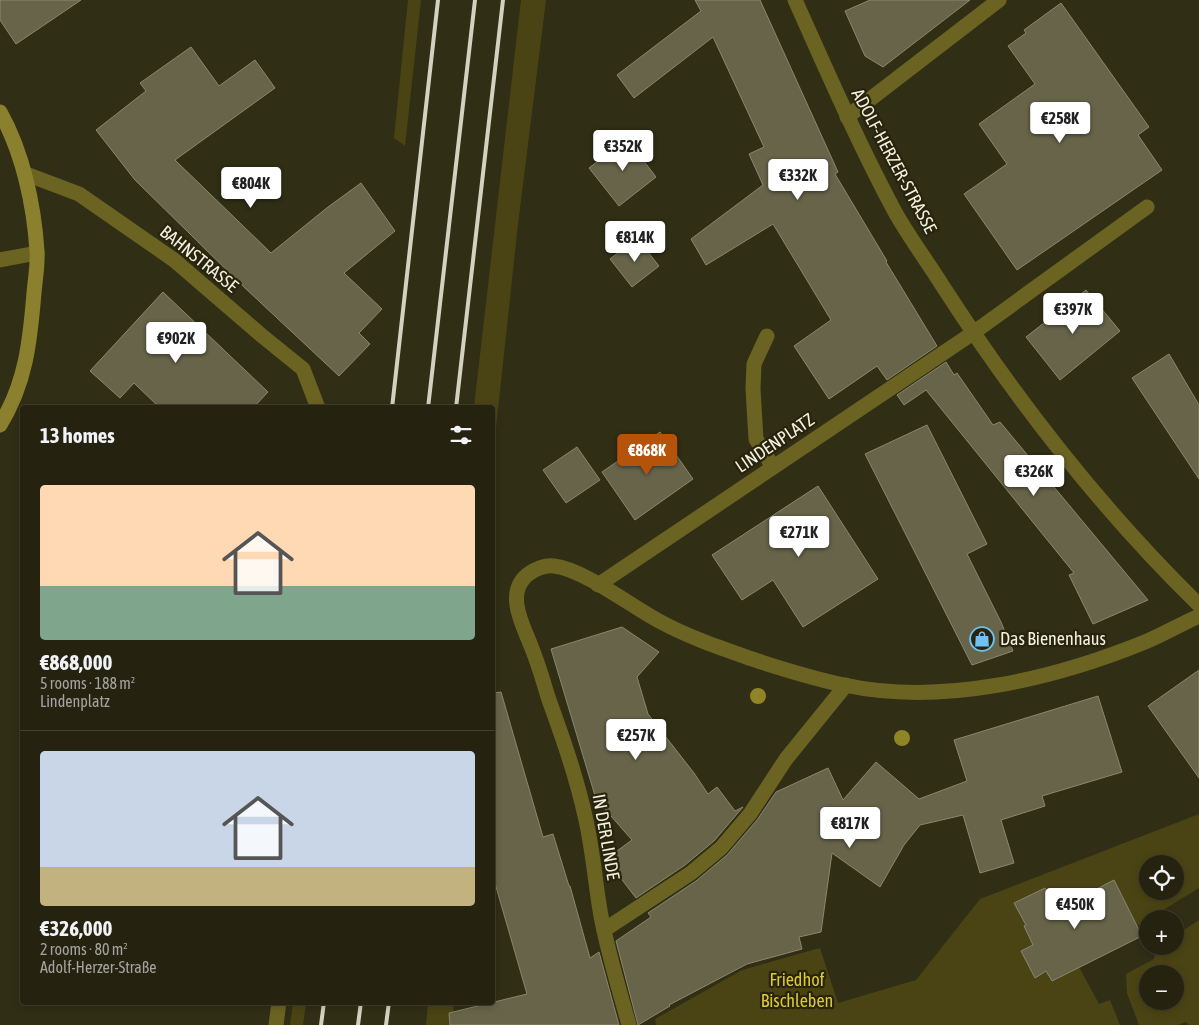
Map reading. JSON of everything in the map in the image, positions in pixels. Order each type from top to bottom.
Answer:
[{"type":"street","name":"ADOLF-HERZER-STRASSE","points":[[795,0],[847,117],[896,212],[973,333],[1066,460],[1152,559],[1199,605]]},
{"type":"street","points":[[847,117],[999,0]]},
{"type":"street","points":[[0,112],[26,174],[37,253],[30,338],[25,365],[12,406],[0,425]]},
{"type":"street","name":"BAHNSTRASSE","points":[[26,174],[79,194],[174,260],[303,369],[317,405]]},
{"type":"street","points":[[973,333],[1147,207]]},
{"type":"street","points":[[0,260],[37,253]]},
{"type":"street","name":"LINDENPLATZ","points":[[598,585],[973,333]]},
{"type":"street","points":[[767,336],[754,364],[753,389],[756,439],[773,466]]},
{"type":"street","name":"IN DER LINDE","points":[[598,585],[569,570],[548,566],[530,572],[522,579],[518,586],[516,603],[575,777],[586,818],[604,930],[629,1025]]},
{"type":"street","points":[[598,585],[659,621],[706,642],[761,662],[846,685],[928,692],[973,689],[1031,678],[1094,660],[1146,641],[1199,616]]},
{"type":"street","points":[[604,930],[691,873],[721,848],[750,814],[786,759],[846,685]]},
{"type":"street","points":[[276,1025],[279,1005]]},
{"type":"green space","points":[[408,0],[421,0],[405,146],[394,138]]},
{"type":"green space","points":[[521,0],[546,0],[518,224],[496,428],[495,405],[474,405]]},
{"type":"green space","name":"Friedhof Bischleben","points":[[1199,814],[1199,888],[1184,897],[1184,855],[1139,855],[1139,900],[1179,900],[1163,910],[1139,910],[1139,925],[1137,926],[1114,881],[1056,910],[1045,888],[1014,903],[1026,925],[1024,927],[1033,945],[1021,951],[1035,977],[1046,971],[1052,981],[1079,967],[1099,1004],[1110,1000],[1120,1025],[656,1025],[655,1019],[742,970],[820,948],[838,1003],[916,980],[980,899]]},
{"type":"green space","points":[[1199,920],[1199,1025],[1189,1025],[1186,1022],[1178,1025],[1139,1025],[1127,993],[1126,974],[1139,967],[1139,1010],[1184,1010],[1184,965],[1143,965],[1154,959],[1155,955],[1184,955],[1184,930]]},
{"type":"green space","points":[[293,1005],[306,1005],[303,1025],[290,1025]]},
{"type":"green space","points":[[428,1005],[453,1005],[455,1025],[426,1025]]},
{"type":"building","points":[[0,0],[81,0],[16,44],[0,20]]},
{"type":"building","points":[[695,0],[760,0],[838,172],[835,174],[937,346],[887,380],[877,366],[829,399],[794,346],[831,320],[773,224],[706,265],[691,239],[763,185],[749,154],[764,147],[713,37],[634,98],[617,75],[701,11]]},
{"type":"building","points":[[870,0],[970,0],[883,67],[865,56],[845,11]]},
{"type":"building","points":[[1061,3],[1149,127],[1138,135],[1162,170],[1017,270],[964,194],[1007,164],[979,124],[1035,84],[1008,46],[1026,33],[1024,30]]},
{"type":"building","points":[[191,47],[219,86],[255,60],[275,88],[175,160],[271,253],[361,183],[395,231],[344,273],[382,309],[359,333],[370,344],[339,376],[245,288],[135,180],[96,130],[146,91],[140,83]]},
{"type":"building","points":[[627,139],[656,177],[619,206],[589,168]]},
{"type":"building","points":[[637,238],[659,266],[632,287],[610,259]]},
{"type":"building","points":[[1086,290],[1120,331],[1060,380],[1026,337]]},
{"type":"building","points":[[163,292],[268,392],[256,405],[157,405],[134,383],[120,398],[90,371]]},
{"type":"building","points":[[1169,354],[1199,405],[1199,479],[1132,378]]},
{"type":"building","points":[[946,362],[954,375],[957,373],[993,425],[1000,422],[1148,600],[1093,624],[1069,575],[1074,573],[926,390],[904,405],[897,395]]},
{"type":"building","points":[[927,425],[987,544],[967,554],[1001,622],[1013,651],[972,665],[865,454]]},
{"type":"building","points":[[660,432],[693,479],[635,520],[602,472]]},
{"type":"building","points":[[577,447],[600,480],[566,503],[543,470]]},
{"type":"building","points":[[818,486],[878,579],[803,627],[773,580],[742,600],[712,555]]},
{"type":"building","points":[[622,627],[659,652],[637,677],[648,714],[708,794],[717,787],[735,811],[743,807],[714,841],[685,865],[636,898],[606,859],[632,840],[596,799],[551,649]]},
{"type":"building","points":[[1199,670],[1199,778],[1148,706]]},
{"type":"building","points":[[501,692],[543,837],[553,834],[590,958],[599,952],[619,1025],[450,1025],[449,1013],[482,1005],[495,1005],[495,1002],[527,994],[495,883],[495,693]]},
{"type":"building","points":[[1098,696],[1122,772],[1042,796],[1045,806],[1001,820],[1014,863],[980,873],[963,815],[920,825],[904,845],[880,887],[832,853],[821,932],[799,937],[802,949],[747,964],[669,1005],[638,1025],[616,941],[651,917],[648,913],[696,881],[727,855],[757,820],[776,792],[828,768],[843,800],[876,762],[919,799],[967,781],[954,740]]},
{"type":"building","points":[[1114,880],[1139,930],[1139,938],[1052,981],[1046,971],[1035,978],[1021,951],[1033,945],[1024,926],[1026,925],[1014,903],[1045,888],[1056,910]]},
{"type":"railway","points":[[392,405],[438,0]]},
{"type":"railway","points":[[428,405],[475,0]]},
{"type":"railway","points":[[456,405],[503,0]]},
{"type":"railway","points":[[321,1025],[324,1005]]},
{"type":"railway","points":[[358,1025],[361,1005]]},
{"type":"railway","points":[[386,1025],[389,1005]]},
{"type":"place","name":"Das Bienenhaus","points":[[982,639]]}]
